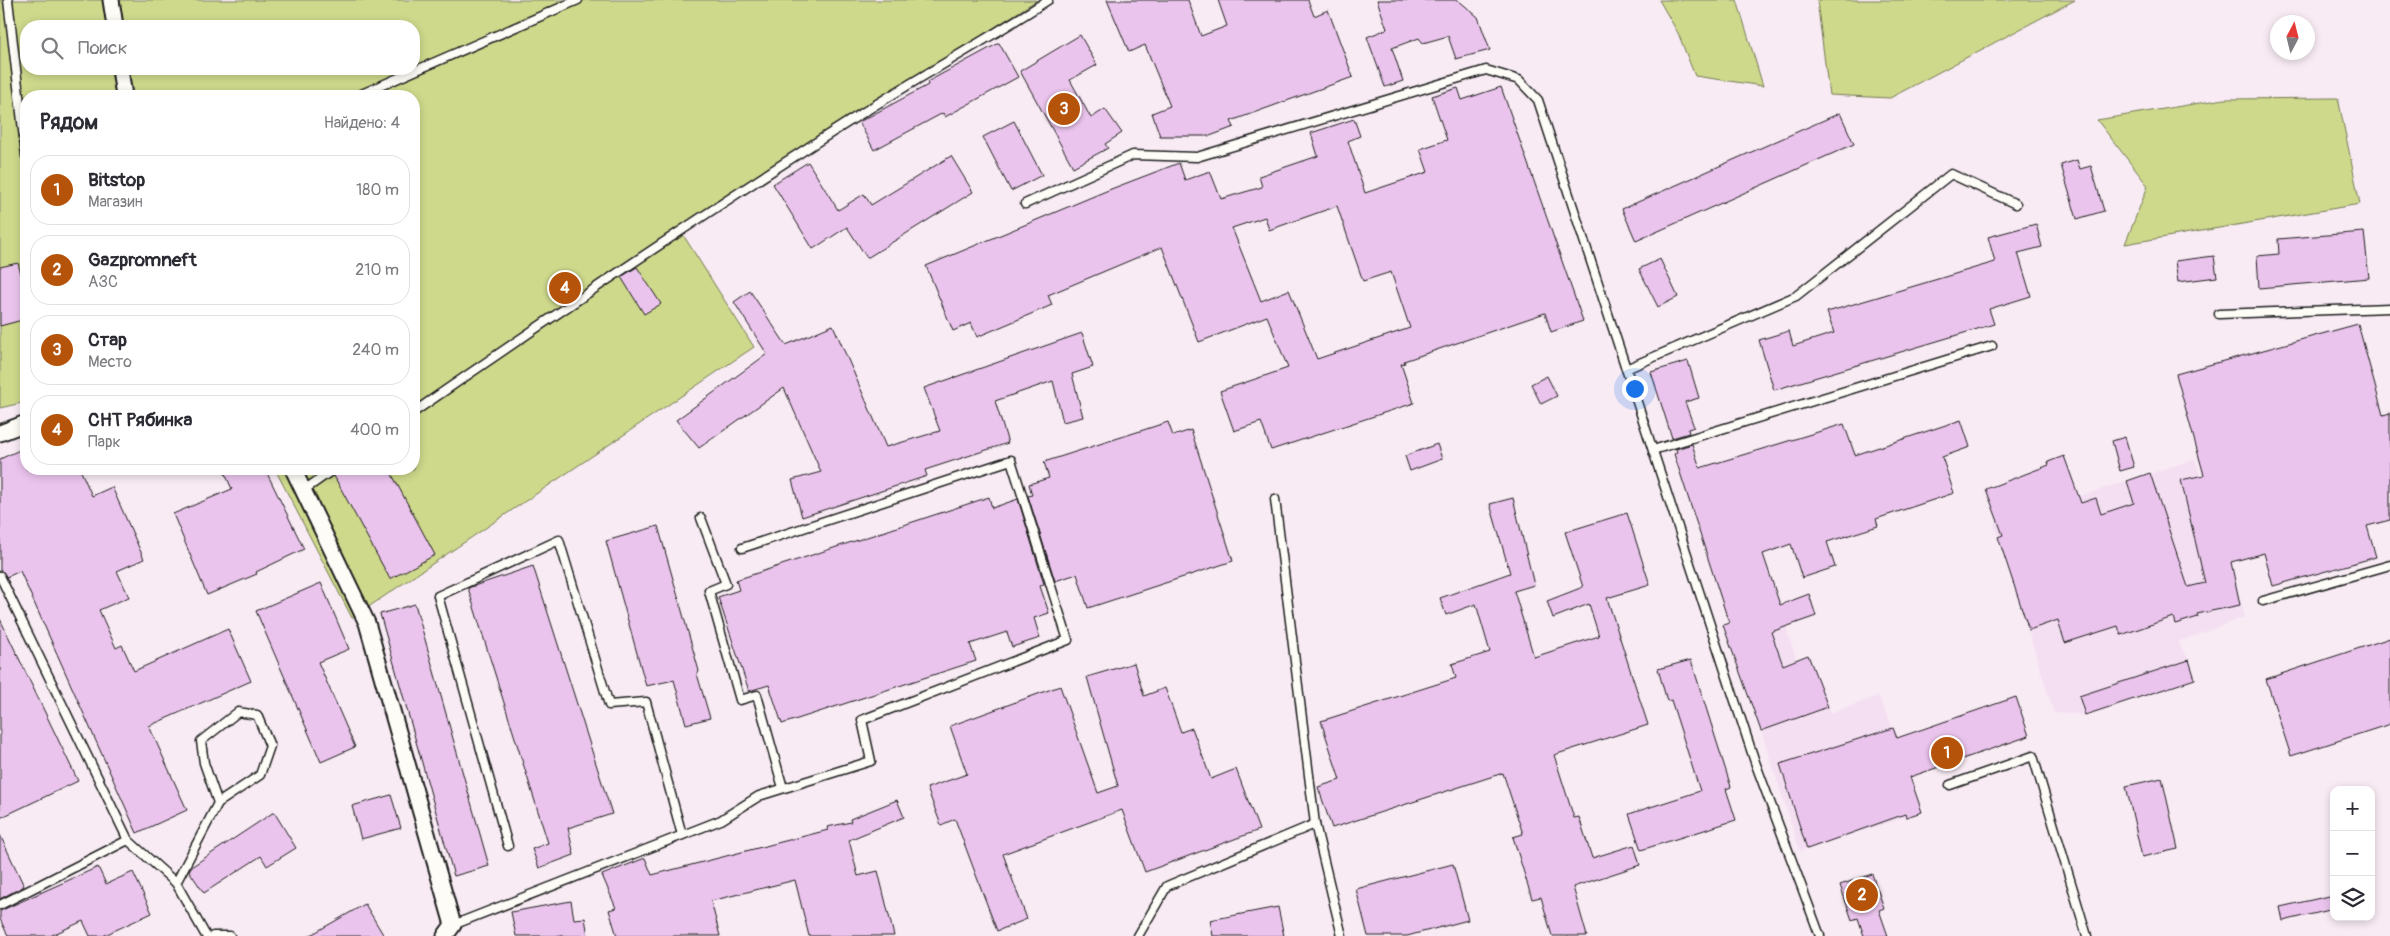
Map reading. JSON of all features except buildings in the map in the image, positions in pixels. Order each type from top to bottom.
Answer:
[{"type":"street","points":[[111,0],[114,20]]},
{"type":"street","points":[[121,75],[123,90]]},
{"type":"street","points":[[0,433],[20,425]]},
{"type":"street","points":[[296,475],[367,623],[449,931]]},
{"type":"lane","points":[[8,0],[20,104]]},
{"type":"lane","points":[[420,69],[578,0]]},
{"type":"lane","points":[[420,408],[659,243],[858,115],[999,32],[1048,0]]},
{"type":"lane","points":[[1025,204],[1132,155],[1197,157],[1486,70],[1519,80],[1538,100],[1755,762],[1820,936]]},
{"type":"lane","points":[[371,90],[405,75]]},
{"type":"lane","points":[[1626,369],[1796,296],[1951,174],[2016,204]]},
{"type":"lane","points":[[2219,314],[2390,308]]},
{"type":"lane","points":[[1653,450],[1992,346]]},
{"type":"lane","points":[[449,931],[720,820],[759,796],[871,761],[862,720],[1068,640],[1011,460],[742,548]]},
{"type":"lane","points":[[304,490],[325,475]]},
{"type":"lane","points":[[1275,499],[1315,824],[1342,936]]},
{"type":"lane","points":[[701,518],[726,584],[709,591],[740,700],[757,695],[784,788]]},
{"type":"lane","points":[[508,846],[438,596],[560,540],[609,705],[646,702],[682,835]]},
{"type":"lane","points":[[2262,601],[2390,565]]},
{"type":"lane","points":[[0,576],[128,840],[176,884],[206,936]]},
{"type":"lane","points":[[176,884],[218,803],[260,775],[270,746],[257,715],[238,712],[201,741],[204,763],[218,803]]},
{"type":"lane","points":[[1950,785],[2033,756],[2087,936]]},
{"type":"lane","points":[[1138,936],[1167,886],[1315,824]]},
{"type":"lane","points":[[0,905],[128,840]]},
{"type":"lane","points":[[213,936],[230,936]]},
{"type":"shaded area","points":[[2195,459],[2233,573],[2245,617],[2178,642],[2189,660],[2195,679],[2085,715],[2054,713],[1994,524]]},
{"type":"shaded area","points":[[1809,595],[1816,616],[1786,627],[1796,659],[1808,655],[1831,713],[1878,696],[1893,728],[1922,812],[1800,851],[1761,731],[1723,625]]},
{"type":"green space","points":[[0,0],[1037,0],[680,230],[754,347],[352,618],[278,475],[420,475],[420,90],[20,90],[20,403],[0,408]]},
{"type":"green space","points":[[1659,0],[1737,0],[1763,86],[1695,76],[1678,33]]},
{"type":"green space","points":[[1817,0],[2075,0],[1890,98],[1829,95]]},
{"type":"green space","points":[[2338,98],[2360,204],[2125,244],[2148,186],[2097,120],[2224,99]]},
{"type":"place","name":"Стар","points":[[1064,109]]},
{"type":"place","name":"СНТ Рябинка","points":[[565,288]]},
{"type":"place","name":"Bitstop","points":[[1947,753]]},
{"type":"place","name":"Gazpromneft","points":[[1862,895]]}]
